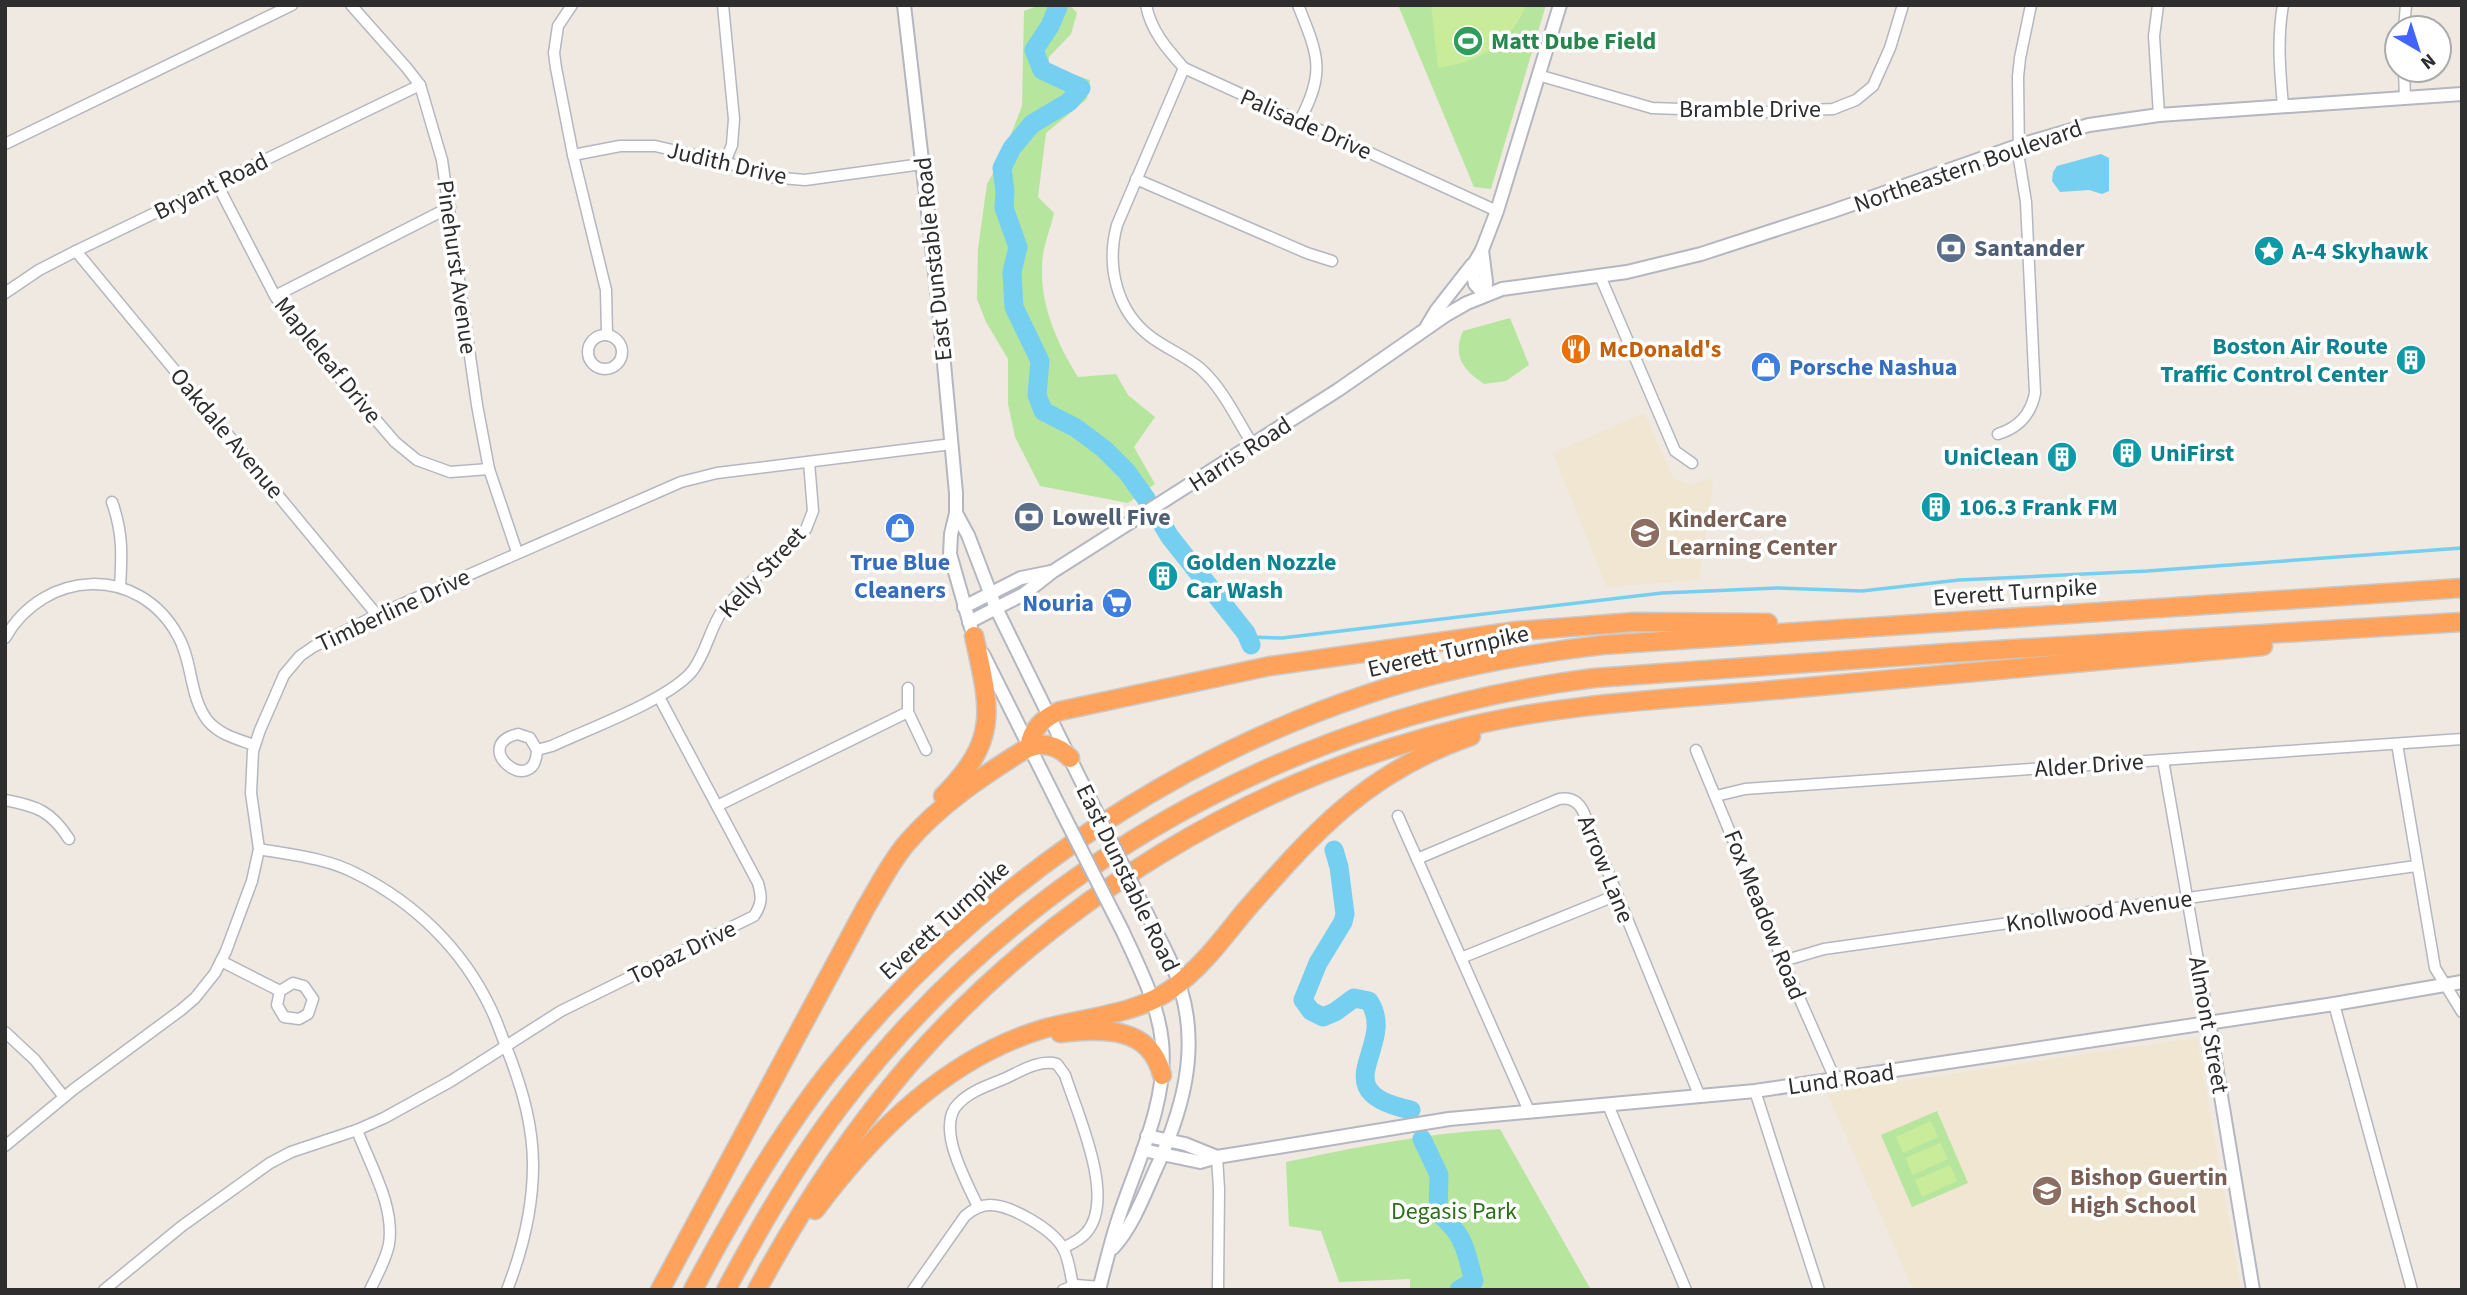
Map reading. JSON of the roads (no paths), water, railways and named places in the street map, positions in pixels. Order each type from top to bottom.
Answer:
[{"type":"highway","name":"Everett Turnpike","points":[[692,1290],[750,1186],[788,1129],[835,1066],[892,999],[948,944],[1024,879],[1102,825],[1188,774],[1261,736],[1333,707],[1409,682],[1486,663],[1602,645],[2462,588]]},
{"type":"highway","points":[[1029,747],[1035,729],[1049,716],[1065,709],[1270,666],[1545,628],[1651,622],[1897,625]]},
{"type":"highway","name":"Everett Turnpike","points":[[726,1290],[773,1204],[840,1106],[897,1037],[973,960],[1050,896],[1150,829],[1236,782],[1326,743],[1392,720],[1459,702],[1536,686],[1594,678],[1948,653],[2462,624]]},
{"type":"highway","points":[[758,1290],[796,1221],[828,1171],[902,1073],[992,981],[1042,938],[1093,900],[1170,850],[1229,816],[1333,768],[1422,738],[1518,716],[2462,624]]},
{"type":"highway","points":[[660,1290],[836,962],[893,862],[925,813],[969,767],[982,740],[987,722],[987,699],[972,629]]},
{"type":"highway","points":[[758,1290],[819,1205],[876,1138],[922,1094],[980,1056],[1041,1030],[1152,1001],[1179,984],[1198,967],[1319,828],[1379,781],[1427,754],[1467,737],[1510,724],[1597,707]]},
{"type":"highway","points":[[907,843],[972,785],[1029,747],[1051,745],[1070,758]]},
{"type":"highway","points":[[980,1056],[1021,1041],[1057,1034],[1118,1032],[1135,1038],[1146,1046],[1157,1059],[1162,1075]]},
{"type":"street","points":[[5,144],[292,5]]},
{"type":"street","name":"Pinehurst Avenue","points":[[351,5],[420,85],[442,160],[477,405],[489,469],[517,552]]},
{"type":"street","points":[[572,5],[558,26],[554,53],[573,155],[606,289],[607,334]]},
{"type":"street","points":[[723,5],[734,119],[732,145],[726,162]]},
{"type":"street","name":"East Dunstable Road","points":[[904,5],[939,299],[957,513],[950,547],[955,578],[972,629],[1122,932],[1152,1001],[1162,1039],[1162,1075],[1147,1136],[1099,1288]]},
{"type":"street","name":"Palisade Drive","points":[[1146,5],[1157,36],[1184,68],[1497,211]]},
{"type":"street","points":[[1297,5],[1315,49],[1318,64],[1314,92],[1300,120]]},
{"type":"street","name":"Harris Road","points":[[1425,330],[1436,310],[1462,281],[1482,250],[1497,211],[1560,5]]},
{"type":"street","name":"Bramble Drive","points":[[1538,75],[1652,108],[1769,112],[1833,109],[1856,100],[1873,86],[1890,47],[1903,5]]},
{"type":"street","points":[[1998,434],[2008,431],[2023,419],[2030,409],[2035,393],[2026,202],[2019,159],[2018,77],[2031,5]]},
{"type":"street","points":[[2158,5],[2154,36],[2159,115]]},
{"type":"street","points":[[2283,5],[2279,44],[2283,106]]},
{"type":"street","points":[[1184,68],[1111,244],[1111,265],[1120,295],[1132,318],[1140,328],[1199,367],[1211,379],[1253,445]]},
{"type":"street","points":[[2405,84],[2405,97]]},
{"type":"street","name":"Bryant Road","points":[[5,293],[39,270],[76,251],[420,85]]},
{"type":"street","name":"Northeastern Boulevard","points":[[1485,295],[1517,285],[1600,276],[1701,254],[2020,145],[2089,125],[2159,115],[2462,94]]},
{"type":"street","name":"Judith Drive","points":[[573,155],[637,145],[682,151],[770,177],[805,180],[922,164]]},
{"type":"street","points":[[1136,179],[1307,253],[1332,261]]},
{"type":"street","name":"Mapleleaf Drive","points":[[216,184],[275,296],[296,327],[406,453],[429,466],[450,472],[489,469]]},
{"type":"street","points":[[275,296],[450,207]]},
{"type":"street","name":"Harris Road","points":[[972,629],[996,608],[1032,589],[1052,572],[1338,390],[1467,303],[1485,295],[1482,250]]},
{"type":"street","name":"Oakdale Avenue","points":[[76,251],[377,615]]},
{"type":"street","points":[[1475,262],[1475,284],[1485,295]]},
{"type":"street","points":[[1600,276],[1675,451],[1692,463]]},
{"type":"street","name":"Timberline Drive","points":[[5,1146],[64,1097],[181,1010],[206,985],[221,961],[252,881],[259,849],[250,776],[254,745],[284,675],[300,656],[377,615],[681,482],[718,473],[951,444]]},
{"type":"street","name":"Kelly Street","points":[[537,750],[552,746],[659,697],[684,680],[694,668],[717,617],[733,598],[806,528],[813,511],[808,461]]},
{"type":"street","points":[[112,502],[123,547],[120,587]]},
{"type":"street","name":"East Dunstable Road","points":[[957,513],[968,534],[996,608],[1179,984],[1188,1026],[1188,1063],[1182,1100],[1162,1155],[1131,1222],[1111,1251]]},
{"type":"street","name":"Harris Road","points":[[964,607],[1029,575],[1052,572]]},
{"type":"street","points":[[5,638],[26,609],[60,588],[89,584],[120,587],[150,604],[170,623],[183,645],[199,706],[210,723],[223,734],[254,745]]},
{"type":"street","points":[[908,688],[908,712],[926,750]]},
{"type":"street","name":"Topaz Drive","points":[[104,1290],[182,1226],[270,1163],[291,1152],[356,1130],[414,1103],[572,1005],[754,916],[761,904],[758,883],[659,697]]},
{"type":"street","points":[[718,806],[908,712]]},
{"type":"street","name":"Alder Drive","points":[[1716,796],[1745,789],[2462,739]]},
{"type":"street","points":[[2396,744],[2435,968],[2462,1012]]},
{"type":"street","name":"Fox Meadow Road","points":[[1696,750],[1835,1079]]},
{"type":"street","name":"Almont Street","points":[[2163,760],[2253,1290]]},
{"type":"street","name":"Arrow Lane","points":[[1417,859],[1559,799],[1567,798],[1577,803],[1583,811],[1700,1097]]},
{"type":"street","points":[[5,800],[44,810],[55,818],[69,839]]},
{"type":"street","points":[[1398,816],[1529,1111]]},
{"type":"street","points":[[259,849],[322,861],[347,869],[391,894],[441,935],[472,975],[490,1007],[527,1110],[533,1166],[527,1227],[507,1290]]},
{"type":"street","name":"Knollwood Avenue","points":[[1783,961],[1824,949],[2416,866]]},
{"type":"street","points":[[1461,958],[1617,895]]},
{"type":"street","points":[[221,961],[280,991]]},
{"type":"street","name":"Lund Road","points":[[1143,1150],[1200,1162],[1423,1122],[1504,1112],[1755,1091],[2334,1004],[2462,982]]},
{"type":"street","points":[[2334,1004],[2412,1290]]},
{"type":"street","points":[[5,1032],[35,1060],[64,1097]]},
{"type":"street","points":[[978,1208],[951,1139],[949,1122],[952,1112],[963,1099],[981,1088],[1038,1064],[1057,1064],[1065,1075],[1093,1162],[1098,1188],[1093,1220],[1083,1236],[1063,1248]]},
{"type":"street","points":[[1755,1091],[1819,1290]]},
{"type":"street","points":[[1608,1105],[1686,1290]]},
{"type":"street","points":[[356,1130],[382,1194],[389,1219],[389,1245],[370,1290]]},
{"type":"street","name":"Lund Road","points":[[1147,1136],[1168,1140],[1217,1157]]},
{"type":"street","points":[[1217,1157],[1218,1290]]},
{"type":"street","points":[[913,1290],[968,1213],[992,1205],[1015,1212],[1048,1232],[1063,1248],[1068,1287],[1099,1288]]},
{"type":"water","points":[[2101,154],[2109,158],[2109,191],[2102,194],[2089,190],[2060,192],[2052,181],[2057,166]]},
{"type":"waterway","points":[[1056,5],[1058,7],[1050,26],[1034,50],[1042,70],[1081,88],[1069,102],[1032,124],[1012,148],[1002,168],[1004,208],[1018,247],[1012,272],[1014,307],[1040,361],[1037,395],[1043,411],[1076,428],[1104,449],[1127,472],[1147,500]]},
{"type":"waterway","points":[[1159,519],[1170,537],[1246,633],[1251,645]]},
{"type":"waterway","points":[[1249,637],[1282,638],[1662,593],[1777,588],[1862,591],[1959,580],[2147,571],[2462,548]]},
{"type":"waterway","points":[[1334,850],[1345,914],[1343,922],[1318,963],[1303,1000],[1311,1011],[1323,1017],[1354,998],[1369,1001],[1376,1018],[1365,1079],[1370,1091],[1384,1102],[1411,1110]]},
{"type":"waterway","points":[[1422,1139],[1439,1175],[1438,1213],[1459,1236],[1474,1281],[1459,1290]]},
{"type":"place","name":"Matt Dube Field","points":[[1468,41]]},
{"type":"place","name":"Santander","points":[[1951,248]]},
{"type":"place","name":"A-4 Skyhawk","points":[[2269,251]]},
{"type":"place","name":"McDonald's","points":[[1576,349]]},
{"type":"place","name":"Boston Air Route Traffic Control Center","points":[[2411,360]]},
{"type":"place","name":"Porsche Nashua","points":[[1766,367]]},
{"type":"place","name":"UniFirst","points":[[2127,453]]},
{"type":"place","name":"UniClean","points":[[2062,457]]},
{"type":"place","name":"106.3 Frank FM","points":[[1936,507]]},
{"type":"place","name":"Lowell Five","points":[[1029,517]]},
{"type":"place","name":"True Blue Cleaners","points":[[900,528]]},
{"type":"place","name":"KinderCare Learning Center","points":[[1645,533]]},
{"type":"place","name":"Golden Nozzle Car Wash","points":[[1163,576]]},
{"type":"place","name":"Nouria","points":[[1117,603]]},
{"type":"place","name":"Bishop Guertin High School","points":[[2047,1191]]},
{"type":"park label","name":"Degasis Park","points":[[1454,1211]]}]
